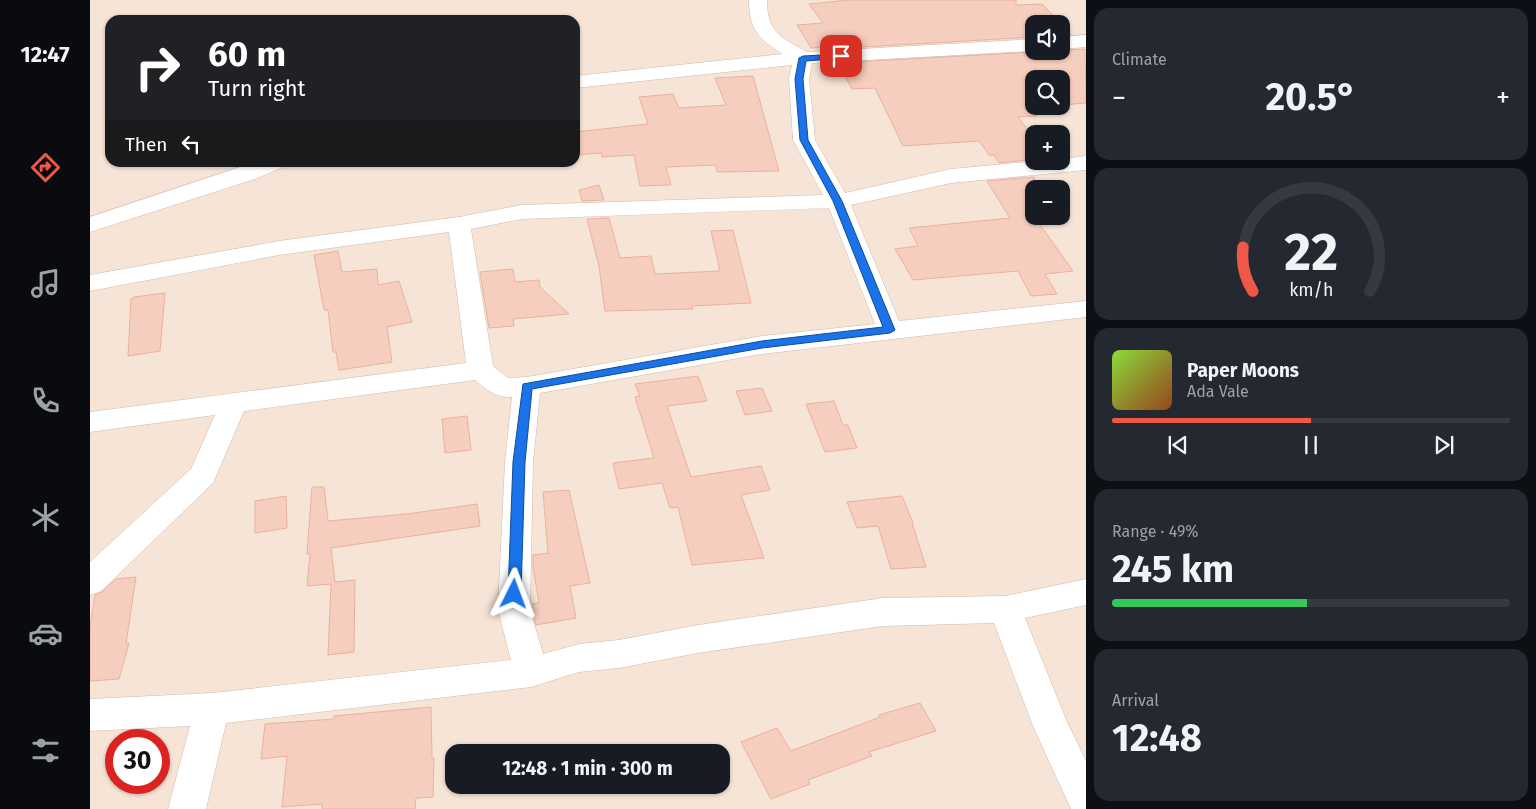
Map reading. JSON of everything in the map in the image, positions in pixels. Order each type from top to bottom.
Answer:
[{"type":"street","points":[[758,0],[757,16],[765,33],[803,58]]},
{"type":"street","points":[[1070,42],[1086,41]]},
{"type":"street","points":[[580,81],[803,58],[1025,45]]},
{"type":"street","points":[[803,58],[799,79],[804,140],[838,201],[890,330]]},
{"type":"street","points":[[90,283],[279,248],[459,224],[522,212],[838,201],[951,176],[1086,163]]},
{"type":"street","points":[[90,225],[263,167]]},
{"type":"street","points":[[459,224],[480,370],[503,388],[527,386],[762,345],[1086,309]]},
{"type":"street","points":[[90,422],[480,370]]},
{"type":"street","points":[[527,386],[519,462],[514,610],[531,672]]},
{"type":"street","points":[[90,582],[203,475],[234,403]]},
{"type":"street","points":[[90,715],[212,709],[531,672],[580,658],[620,654],[698,639],[883,612],[1005,609],[1086,592]]},
{"type":"street","points":[[1005,609],[1052,726],[1086,801]]},
{"type":"street","points":[[187,809],[212,709]]},
{"type":"shaded area","points":[[90,0],[1086,0],[1086,809],[90,809]]},
{"type":"building","points":[[849,0],[1016,0],[1016,5],[1042,4],[1053,15],[1025,15],[1025,38],[829,49],[828,47],[811,48],[797,25],[823,23],[809,4]]},
{"type":"building","points":[[1085,49],[1086,103],[1070,104],[1070,70],[1025,70],[1025,115],[1037,116],[1018,117],[1025,126],[1025,160],[999,163],[994,155],[990,156],[979,141],[903,146],[875,88],[852,89],[838,63],[1025,52],[1025,60],[1070,60],[1070,50]]},
{"type":"building","points":[[753,76],[779,171],[717,172],[716,165],[666,167],[671,185],[640,186],[634,155],[602,157],[602,153],[580,155],[580,131],[648,124],[639,97],[673,94],[679,108],[726,105],[715,78]]},
{"type":"building","points":[[1034,177],[1034,180],[1025,180],[1025,225],[1040,225],[1073,271],[1045,274],[1057,294],[1031,296],[1018,271],[913,280],[895,249],[918,246],[909,228],[1010,218],[987,181]]},
{"type":"building","points":[[599,185],[604,200],[582,201],[579,190]]},
{"type":"building","points":[[609,218],[620,258],[651,256],[655,274],[720,271],[711,231],[733,230],[751,303],[692,306],[693,309],[605,311],[599,266],[587,219]]},
{"type":"building","points":[[338,251],[342,272],[377,269],[378,285],[399,281],[412,322],[387,327],[392,362],[339,370],[336,352],[333,352],[328,310],[324,310],[314,255]]},
{"type":"building","points":[[513,269],[515,282],[539,280],[540,287],[569,314],[513,319],[514,326],[489,328],[480,272]]},
{"type":"building","points":[[165,293],[160,351],[128,356],[131,299]]},
{"type":"building","points":[[698,376],[707,401],[667,406],[691,477],[761,466],[770,490],[741,495],[764,558],[692,565],[678,507],[670,508],[662,483],[619,489],[613,463],[654,458],[635,397],[640,396],[635,384]]},
{"type":"building","points":[[762,388],[772,411],[745,415],[736,391]]},
{"type":"building","points":[[834,401],[843,425],[848,425],[857,448],[825,452],[806,404]]},
{"type":"building","points":[[467,416],[471,450],[445,453],[442,419]]},
{"type":"building","points":[[312,487],[324,487],[328,521],[407,514],[477,504],[480,526],[331,548],[335,582],[355,580],[354,652],[328,655],[331,584],[307,586],[310,554],[307,554]]},
{"type":"building","points":[[569,490],[590,583],[570,586],[576,618],[536,625],[532,604],[539,603],[533,555],[548,553],[543,492]]},
{"type":"building","points":[[286,496],[287,528],[255,533],[255,501]]},
{"type":"building","points":[[902,496],[913,523],[926,567],[891,569],[878,526],[857,528],[847,502]]},
{"type":"building","points":[[136,577],[126,644],[129,643],[119,679],[90,681],[90,626],[95,595],[102,592],[116,579]]},
{"type":"building","points":[[920,703],[936,731],[869,752],[872,756],[808,780],[810,784],[771,799],[741,742],[777,728],[791,751],[880,717],[879,715]]},
{"type":"building","points":[[431,707],[432,758],[434,758],[433,797],[416,798],[415,809],[322,809],[322,804],[282,807],[287,756],[261,759],[265,724],[334,719],[334,716]]},
{"type":"route","points":[[514,594],[519,462],[527,386],[762,345],[890,330],[838,201],[804,140],[799,79],[803,58],[841,56]]}]
